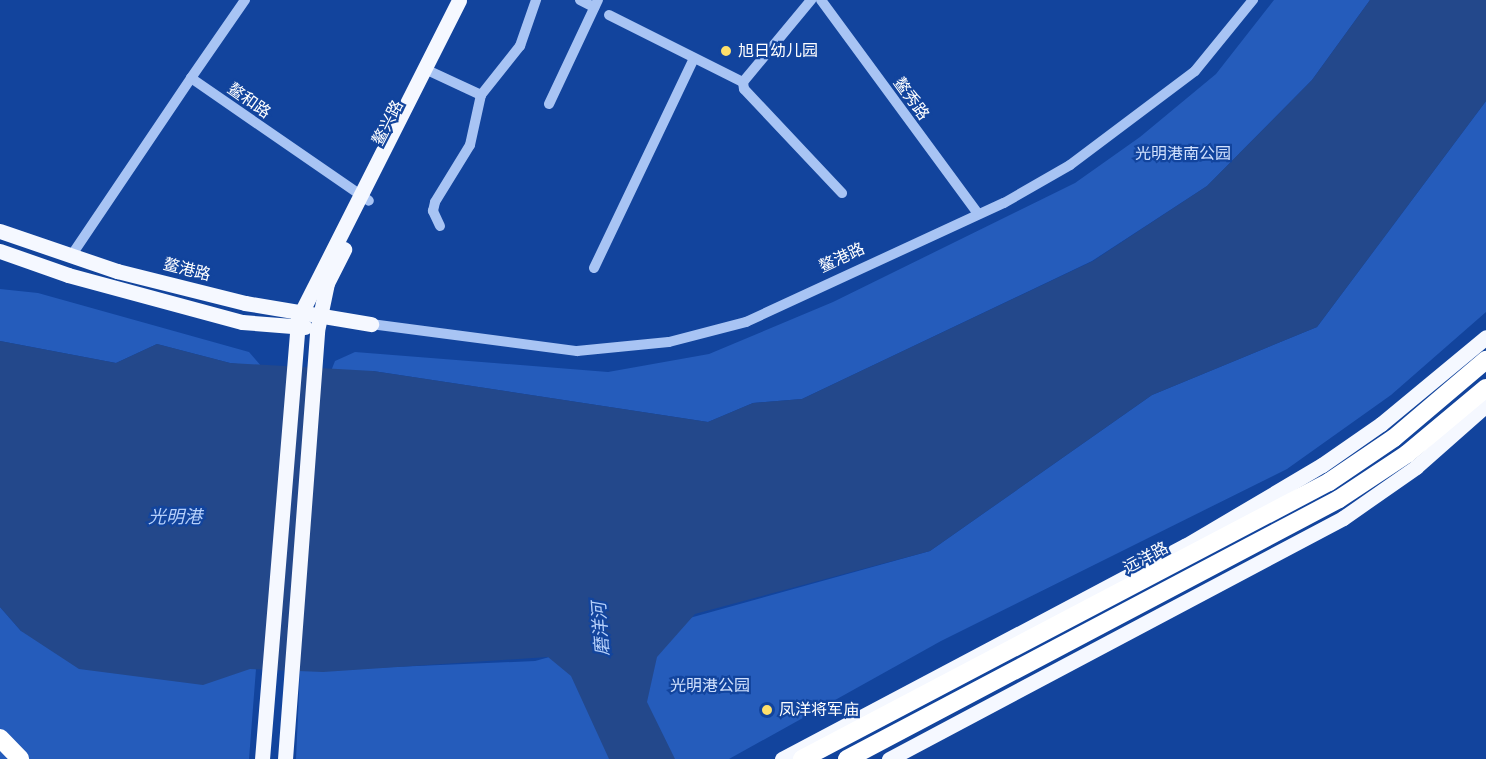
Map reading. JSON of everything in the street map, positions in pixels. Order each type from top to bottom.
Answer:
[{"type":"highway","name":"远洋路","points":[[802,759],[1329,482],[1394,438],[1486,360]]},
{"type":"highway","points":[[847,759],[1339,499],[1407,454],[1486,388]]},
{"type":"main road","name":"鳌兴路","points":[[429,71],[459,0]]},
{"type":"main road","name":"鳌兴路","points":[[333,259],[429,71],[469,0]]},
{"type":"main road","name":"鳌港路","points":[[0,231],[71,256],[299,320]]},
{"type":"main road","name":"鳌港路","points":[[0,251],[68,275],[242,322],[299,320],[371,324]]},
{"type":"main road","points":[[262,759],[293,358],[299,320],[333,259]]},
{"type":"main road","points":[[285,759],[318,322],[333,259]]},
{"type":"main road","points":[[782,759],[1185,546],[1322,465],[1381,424],[1486,337]]},
{"type":"main road","points":[[889,759],[1343,518],[1416,468],[1486,405]]},
{"type":"street","points":[[71,256],[245,0]]},
{"type":"street","points":[[440,226],[433,212],[435,202],[470,145],[481,95],[520,46],[536,0]]},
{"type":"street","points":[[549,104],[596,4],[580,0]]},
{"type":"street","points":[[811,0],[743,82],[744,89],[843,194]]},
{"type":"street","name":"鳌秀路","points":[[821,0],[978,214]]},
{"type":"street","name":"鳌港路","points":[[371,324],[562,350],[622,349],[669,342],[769,312],[978,214],[1062,170],[1151,107],[1203,63],[1253,0]]},
{"type":"street","points":[[609,15],[693,60],[743,82]]},
{"type":"street","points":[[594,268],[693,60]]},
{"type":"street","points":[[429,71],[481,95]]},
{"type":"street","name":"鳌和路","points":[[191,78],[364,199]]},
{"type":"green space","name":"光明港南公园","points":[[1274,0],[1370,0],[1312,80],[1207,186],[1092,261],[802,399],[753,403],[708,422],[373,371],[331,371],[335,361],[355,352],[608,372],[709,354],[833,302],[1075,183],[1140,137],[1216,74]]},
{"type":"green space","name":"光明港公园","points":[[1486,101],[1486,312],[1391,395],[1287,469],[941,641],[729,759],[296,759],[300,671],[535,661],[930,551],[1152,395],[1317,327]]},
{"type":"green space","points":[[0,289],[38,293],[249,352],[262,367],[230,363],[157,344],[116,363],[0,341]]},
{"type":"green space","points":[[0,607],[21,631],[256,669],[249,759],[0,759]]},
{"type":"water","name":"光明港","points":[[1370,0],[1486,0],[1486,101],[1317,327],[1152,395],[930,551],[695,614],[657,657],[647,702],[675,759],[609,759],[571,676],[548,657],[323,672],[250,669],[203,685],[79,669],[21,631],[0,607],[0,341],[116,363],[157,344],[230,363],[373,371],[708,422],[753,403],[802,399],[1093,261],[1207,186],[1312,80]]},
{"type":"place","name":"旭日幼儿园","points":[[726,51]]},
{"type":"place","name":"凤洋将军庙","points":[[767,710]]},
{"type":"water label","name":"磨洋河","points":[[601,629]]}]
